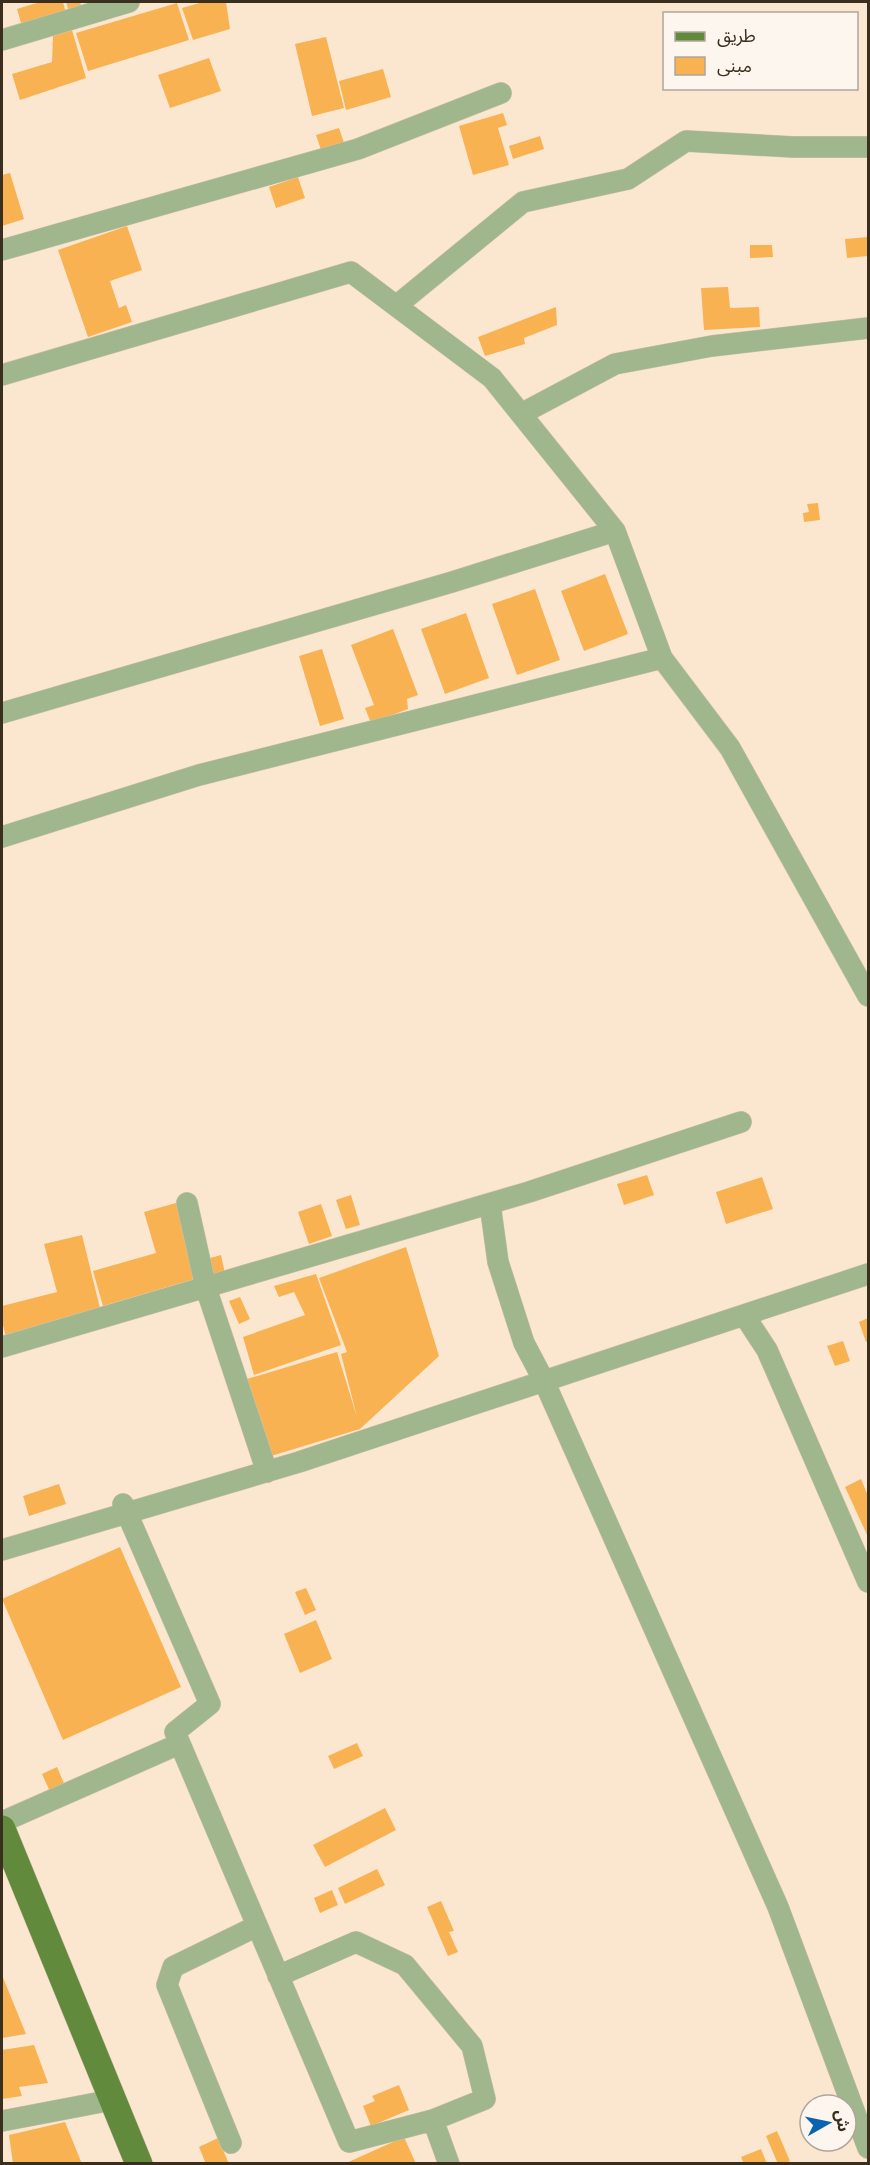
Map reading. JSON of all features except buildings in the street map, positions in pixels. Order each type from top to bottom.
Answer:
[{"type":"main road","points":[[2,1829],[138,2163]]},
{"type":"street","points":[[2,40],[129,2]]},
{"type":"street","points":[[2,250],[358,149],[501,93]]},
{"type":"street","points":[[396,306],[523,202],[628,179],[686,141],[794,147],[868,147]]},
{"type":"street","points":[[2,375],[351,272],[492,378],[615,531],[662,658],[730,748],[868,996]]},
{"type":"street","points":[[520,414],[615,364],[712,346],[868,328]]},
{"type":"street","points":[[2,713],[452,582],[615,531]]},
{"type":"street","points":[[2,837],[200,775],[662,658]]},
{"type":"street","points":[[2,1347],[490,1204],[741,1122]]},
{"type":"street","points":[[187,1203],[206,1288],[267,1472]]},
{"type":"street","points":[[490,1204],[498,1262],[524,1343],[544,1381],[778,1907],[868,2148]]},
{"type":"street","points":[[2,1550],[125,1508],[267,1472],[868,1274]]},
{"type":"street","points":[[744,1315],[767,1350],[868,1582]]},
{"type":"street","points":[[125,1508],[210,1704],[175,1732],[278,1977],[349,2142],[432,2120],[485,2099],[472,2046],[405,1965],[356,1942],[278,1977]]},
{"type":"street","points":[[2,1822],[180,1744]]},
{"type":"street","points":[[231,2143],[168,1985],[173,1967],[257,1926]]},
{"type":"street","points":[[2,2121],[112,2100]]},
{"type":"street","points":[[432,2120],[449,2163]]}]
